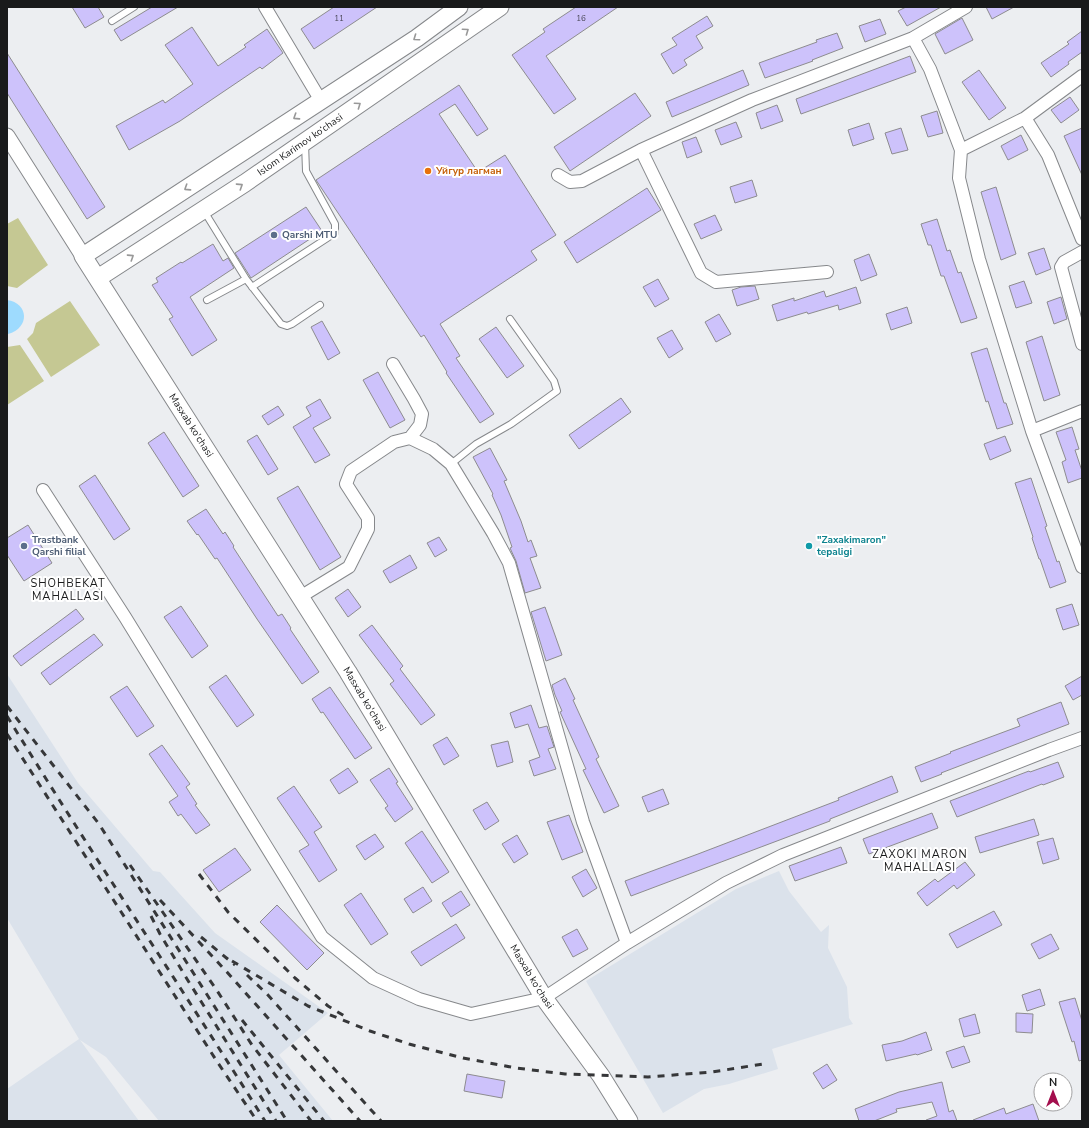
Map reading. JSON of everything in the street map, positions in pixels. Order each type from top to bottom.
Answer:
[{"type":"main road","points":[[83,256],[417,38],[459,7]]},
{"type":"main road","name":"Islom Karimov ko‘chasi","points":[[98,278],[203,210],[500,7]]},
{"type":"main road","name":"Masxab ko'chasi","points":[[83,256],[348,672],[544,998],[601,1076],[629,1121]]},
{"type":"street","points":[[265,7],[320,101]]},
{"type":"street","points":[[558,175],[570,182],[582,181],[640,150],[752,100],[913,38],[966,7]]},
{"type":"street","points":[[913,38],[930,69],[961,150],[959,178],[979,259],[1032,431],[1082,567]]},
{"type":"street","points":[[961,150],[1026,118],[1082,76]]},
{"type":"street","points":[[1026,118],[1048,155],[1082,239]]},
{"type":"street","points":[[7,136],[83,256]]},
{"type":"street","points":[[640,150],[701,273],[716,282],[826,272]]},
{"type":"street","points":[[1082,252],[1064,262],[1061,267],[1082,344]]},
{"type":"street","points":[[393,364],[422,414],[420,425],[410,438]]},
{"type":"street","points":[[1032,431],[1082,411]]},
{"type":"street","points":[[300,597],[349,567],[368,529],[368,518],[346,484],[351,471],[394,442],[410,438],[433,448],[451,464],[493,533],[509,563],[583,822],[627,943]]},
{"type":"street","points":[[43,490],[125,617],[322,937],[374,978],[419,999],[471,1014],[544,998],[627,943],[726,883],[784,855],[1082,738]]},
{"type":"lane","points":[[112,21],[134,7]]},
{"type":"lane","points":[[252,287],[335,233],[335,224],[306,171],[305,141]]},
{"type":"lane","points":[[203,210],[246,279],[281,324],[287,326],[292,324],[320,305]]},
{"type":"lane","points":[[207,300],[246,279]]},
{"type":"lane","points":[[451,464],[476,444],[511,424],[557,391],[554,381],[510,319]]},
{"type":"shaded area","points":[[7,674],[78,783],[153,871],[160,872],[215,933],[328,1013],[279,1055],[333,1121],[159,1121],[106,1057],[80,1040],[139,1121],[7,1121],[7,1089],[79,1039],[7,918]]},
{"type":"shaded area","points":[[779,871],[789,891],[821,932],[829,925],[828,948],[847,987],[849,1018],[853,1024],[772,1049],[778,1069],[729,1084],[704,1089],[663,1113],[586,981],[736,889]]},
{"type":"green space","points":[[18,218],[48,265],[17,288],[7,286],[7,224]]},
{"type":"green space","points":[[70,301],[100,345],[51,377],[27,339],[33,333],[36,323]]},
{"type":"green space","points":[[20,345],[44,381],[7,405],[7,347]]},
{"type":"water","points":[[7,300],[20,306],[23,310],[24,316],[20,327],[8,334],[7,334]]},
{"type":"building","points":[[72,7],[98,7],[104,17],[85,28]]},
{"type":"building","points":[[152,7],[178,7],[121,41],[114,30]]},
{"type":"building","points":[[334,7],[377,7],[314,49],[301,29]]},
{"type":"building","points":[[576,7],[618,7],[546,56],[576,99],[554,114],[512,55],[545,32],[543,29]]},
{"type":"building","points":[[906,7],[941,7],[907,26],[898,11]]},
{"type":"building","points":[[986,7],[1014,7],[992,19]]},
{"type":"building","points":[[707,16],[713,26],[696,36],[703,48],[684,60],[687,65],[673,74],[661,54],[677,45],[672,38]]},
{"type":"building","points":[[962,18],[973,40],[945,54],[935,34]]},
{"type":"building","points":[[880,19],[886,34],[865,42],[859,26]]},
{"type":"building","points":[[192,27],[218,66],[246,47],[244,45],[267,29],[283,53],[262,69],[260,67],[180,121],[129,150],[116,126],[163,100],[165,103],[193,84],[165,45]]},
{"type":"building","points":[[1082,31],[1082,52],[1051,77],[1041,63],[1069,44],[1067,42]]},
{"type":"building","points":[[837,33],[843,48],[812,60],[813,61],[765,78],[759,63],[817,42],[816,40]]},
{"type":"building","points":[[7,53],[105,207],[87,219],[7,93]]},
{"type":"building","points":[[910,56],[916,72],[801,114],[796,99]]},
{"type":"building","points":[[743,70],[749,85],[672,117],[666,102]]},
{"type":"building","points":[[979,70],[1006,108],[989,120],[962,82]]},
{"type":"building","points":[[459,85],[488,129],[477,136],[455,104],[439,114],[478,172],[505,155],[556,235],[531,251],[537,260],[440,324],[460,356],[456,358],[494,414],[480,423],[446,373],[447,372],[424,335],[421,337],[316,180]]},
{"type":"building","points":[[635,93],[651,116],[570,171],[554,147]]},
{"type":"building","points":[[1070,97],[1079,110],[1061,123],[1051,110]]},
{"type":"building","points":[[777,105],[783,121],[761,129],[756,113]]},
{"type":"building","points":[[937,111],[943,133],[928,137],[921,116]]},
{"type":"building","points":[[736,122],[742,137],[721,145],[715,130]]},
{"type":"building","points":[[869,123],[874,139],[853,146],[848,130]]},
{"type":"building","points":[[901,128],[908,150],[892,154],[885,133]]},
{"type":"building","points":[[1082,128],[1082,175],[1064,136]]},
{"type":"building","points":[[1021,135],[1028,150],[1008,160],[1001,146]]},
{"type":"building","points":[[696,137],[702,152],[687,158],[682,142]]},
{"type":"building","points":[[752,180],[757,196],[735,203],[730,187]]},
{"type":"building","points":[[996,187],[1016,254],[1001,260],[981,192]]},
{"type":"building","points":[[647,188],[661,210],[577,263],[564,242]]},
{"type":"building","points":[[306,207],[322,231],[251,278],[235,253]]},
{"type":"building","points":[[715,215],[722,230],[701,239],[694,224]]},
{"type":"building","points":[[937,219],[947,251],[950,250],[958,273],[961,272],[977,318],[961,323],[944,276],[941,276],[931,245],[928,245],[921,224]]},
{"type":"building","points":[[213,244],[223,261],[228,258],[234,268],[190,297],[217,340],[192,356],[169,319],[173,317],[152,285],[158,282],[156,278]]},
{"type":"building","points":[[1044,248],[1051,269],[1036,275],[1028,253]]},
{"type":"building","points":[[869,254],[877,275],[861,281],[854,260]]},
{"type":"building","points":[[658,279],[669,299],[655,307],[643,287]]},
{"type":"building","points":[[1024,281],[1032,303],[1016,308],[1009,286]]},
{"type":"building","points":[[755,286],[759,299],[737,306],[732,290],[741,287]]},
{"type":"building","points":[[856,287],[861,303],[839,310],[838,305],[777,321],[772,305],[794,298],[794,301],[824,291],[826,297]]},
{"type":"building","points":[[1061,297],[1067,319],[1054,324],[1047,302]]},
{"type":"building","points":[[907,307],[912,323],[891,330],[886,314]]},
{"type":"building","points":[[719,314],[731,334],[716,342],[705,322]]},
{"type":"building","points":[[322,321],[340,353],[328,360],[311,327]]},
{"type":"building","points":[[496,327],[524,366],[507,378],[479,339]]},
{"type":"building","points":[[672,330],[683,349],[669,358],[657,338]]},
{"type":"building","points":[[1042,336],[1060,395],[1044,401],[1026,342]]},
{"type":"building","points":[[987,348],[1004,403],[1006,403],[1013,424],[997,429],[988,401],[986,402],[971,353]]},
{"type":"building","points":[[378,372],[405,420],[390,428],[363,380]]},
{"type":"building","points":[[621,398],[631,412],[579,449],[569,435]]},
{"type":"building","points":[[320,399],[331,418],[313,428],[330,455],[315,463],[293,427],[311,416],[306,407]]},
{"type":"building","points":[[278,406],[284,415],[268,425],[262,416]]},
{"type":"building","points":[[1072,427],[1079,449],[1075,450],[1082,471],[1082,478],[1068,483],[1062,462],[1066,460],[1056,432]]},
{"type":"building","points":[[164,432],[199,486],[183,497],[148,443]]},
{"type":"building","points":[[257,435],[278,469],[268,475],[247,441]]},
{"type":"building","points":[[1005,436],[1011,451],[990,460],[984,444]]},
{"type":"building","points":[[490,448],[507,480],[504,481],[528,542],[531,540],[537,556],[530,558],[541,588],[525,593],[516,561],[510,548],[512,547],[501,515],[492,495],[493,494],[473,457]]},
{"type":"building","points":[[95,475],[130,529],[114,540],[79,486]]},
{"type":"building","points":[[1031,478],[1047,526],[1045,527],[1057,562],[1059,561],[1066,582],[1050,588],[1032,538],[1033,537],[1015,483]]},
{"type":"building","points":[[298,486],[341,557],[320,570],[277,498]]},
{"type":"building","points":[[206,509],[223,534],[225,532],[234,546],[233,547],[278,616],[282,614],[291,628],[290,629],[319,672],[302,684],[217,558],[215,559],[187,521]]},
{"type":"building","name":"Trastbank Qarshi filial","points":[[28,525],[52,563],[24,581],[7,555],[7,538]]},
{"type":"building","points":[[439,537],[447,550],[435,557],[427,543]]},
{"type":"building","points":[[410,555],[417,568],[390,583],[383,571]]},
{"type":"building","points":[[348,589],[361,607],[348,617],[335,598]]},
{"type":"building","points":[[1072,604],[1079,625],[1063,630],[1056,609]]},
{"type":"building","points":[[181,606],[208,646],[192,658],[164,617]]},
{"type":"building","points":[[545,607],[562,655],[546,661],[531,612]]},
{"type":"building","points":[[76,609],[84,619],[21,666],[13,656]]},
{"type":"building","points":[[372,625],[403,666],[400,669],[435,715],[421,725],[390,684],[394,681],[359,635]]},
{"type":"building","points":[[94,634],[103,645],[50,685],[41,673]]},
{"type":"building","points":[[226,675],[254,715],[237,727],[209,687]]},
{"type":"building","points":[[1082,676],[1082,695],[1073,700],[1065,686]]},
{"type":"building","points":[[565,678],[575,699],[573,700],[599,757],[596,759],[619,806],[604,813],[583,770],[586,769],[560,712],[562,711],[552,685]]},
{"type":"building","points":[[127,686],[154,726],[137,737],[110,697]]},
{"type":"building","points":[[330,687],[372,748],[355,759],[323,712],[321,713],[312,699]]},
{"type":"building","points":[[1061,702],[1069,724],[921,782],[915,767],[951,753],[950,752],[1020,726],[1017,719]]},
{"type":"building","points":[[531,705],[539,728],[547,726],[554,747],[548,749],[556,769],[534,776],[529,761],[540,757],[528,724],[515,728],[510,713]]},
{"type":"building","points":[[447,737],[459,756],[444,765],[433,745]]},
{"type":"building","points":[[508,741],[513,762],[497,767],[491,745]]},
{"type":"building","points":[[162,745],[190,784],[186,787],[197,804],[195,805],[210,825],[196,834],[181,814],[178,816],[169,802],[178,796],[149,754]]},
{"type":"building","points":[[1058,762],[1064,777],[957,817],[950,801],[1029,771],[1030,772]]},
{"type":"building","points":[[348,768],[358,782],[339,794],[330,780]]},
{"type":"building","points":[[389,768],[398,782],[396,783],[413,809],[395,822],[385,808],[388,806],[370,780]]},
{"type":"building","points":[[892,776],[898,792],[830,819],[830,821],[631,896],[625,881],[839,800],[838,798]]},
{"type":"building","points":[[294,786],[322,827],[314,832],[337,870],[319,882],[299,851],[309,845],[277,798]]},
{"type":"building","points":[[663,789],[669,804],[648,812],[642,797]]},
{"type":"building","points":[[487,802],[499,821],[485,830],[473,810]]},
{"type":"building","points":[[932,813],[938,828],[869,854],[863,839]]},
{"type":"building","points":[[569,815],[583,852],[562,860],[547,822]]},
{"type":"building","points":[[1034,819],[1039,835],[980,853],[975,837]]},
{"type":"building","points":[[422,831],[449,872],[432,883],[405,843]]},
{"type":"building","points":[[375,834],[384,847],[365,860],[356,846]]},
{"type":"building","points":[[517,835],[528,854],[514,863],[502,844]]},
{"type":"building","points":[[1053,838],[1059,859],[1043,864],[1037,842]]},
{"type":"building","points":[[841,847],[847,863],[795,881],[789,866]]},
{"type":"building","points":[[235,848],[251,870],[219,892],[203,870]]},
{"type":"building","points":[[965,862],[975,875],[957,889],[954,885],[927,906],[917,893],[935,879],[938,882]]},
{"type":"building","points":[[586,869],[597,888],[583,897],[572,877]]},
{"type":"building","points":[[423,887],[432,901],[413,913],[404,899]]},
{"type":"building","points":[[461,891],[470,905],[451,917],[442,903]]},
{"type":"building","points":[[361,893],[388,934],[371,945],[344,905]]},
{"type":"building","points":[[277,905],[324,953],[307,970],[260,922]]},
{"type":"building","points":[[994,911],[1002,925],[957,948],[949,934]]},
{"type":"building","points":[[456,924],[465,938],[421,966],[411,952]]},
{"type":"building","points":[[577,929],[588,949],[573,957],[562,937]]},
{"type":"building","points":[[1051,934],[1059,949],[1039,959],[1031,944]]},
{"type":"building","points":[[1040,989],[1045,1005],[1027,1011],[1022,995]]},
{"type":"building","points":[[1075,998],[1082,1021],[1082,1060],[1079,1061],[1074,1041],[1072,1042],[1059,1002]]},
{"type":"building","points":[[1016,1013],[1033,1014],[1032,1033],[1016,1032]]},
{"type":"building","points":[[975,1014],[980,1033],[964,1037],[959,1019]]},
{"type":"building","points":[[926,1032],[932,1050],[917,1055],[886,1061],[882,1045],[902,1041]]},
{"type":"building","points":[[964,1046],[970,1062],[952,1068],[946,1052]]},
{"type":"building","points":[[827,1064],[837,1080],[823,1089],[813,1073]]},
{"type":"building","points":[[467,1074],[505,1081],[502,1098],[464,1091]]},
{"type":"building","points":[[942,1082],[949,1112],[953,1110],[957,1121],[927,1121],[926,1120],[937,1116],[932,1102],[896,1109],[897,1112],[874,1121],[859,1121],[855,1109],[899,1092]]},
{"type":"building","points":[[1033,1104],[1033,1112],[1036,1112],[1039,1121],[973,1121],[1004,1108],[1006,1114]]},
{"type":"railway","points":[[7,706],[99,824],[287,1121]]},
{"type":"railway","points":[[7,716],[265,1121]]},
{"type":"railway","points":[[7,734],[218,1063],[257,1121]]},
{"type":"railway","points":[[130,865],[216,989],[252,1045],[311,1121]]},
{"type":"railway","points":[[199,874],[228,912],[295,978],[328,1006],[346,1017]]},
{"type":"railway","points":[[160,900],[226,971],[360,1121]]},
{"type":"railway","points":[[151,916],[187,979],[276,1121]]},
{"type":"railway","points":[[201,937],[235,965]]},
{"type":"railway","points":[[232,961],[308,1006],[370,1031],[409,1044],[463,1058],[516,1068],[565,1074],[648,1077],[712,1072],[763,1064]]},
{"type":"railway","points":[[247,975],[267,994],[381,1121]]},
{"type":"railway","points":[[242,1020],[324,1121]]},
{"type":"place","name":"Уйгур лагман","points":[[428,171]]},
{"type":"place","name":"Qarshi MTU","points":[[274,235]]},
{"type":"place","name":"Trastbank Qarshi filial","points":[[24,546]]},
{"type":"place","name":"\"Zaxakimaron\" tepaligi","points":[[809,546]]},
{"type":"district","name":"SHOHBEKAT MAHALLASI","points":[[68,589]]},
{"type":"district","name":"ZAXOKI MARON MAHALLASI","points":[[920,860]]}]
